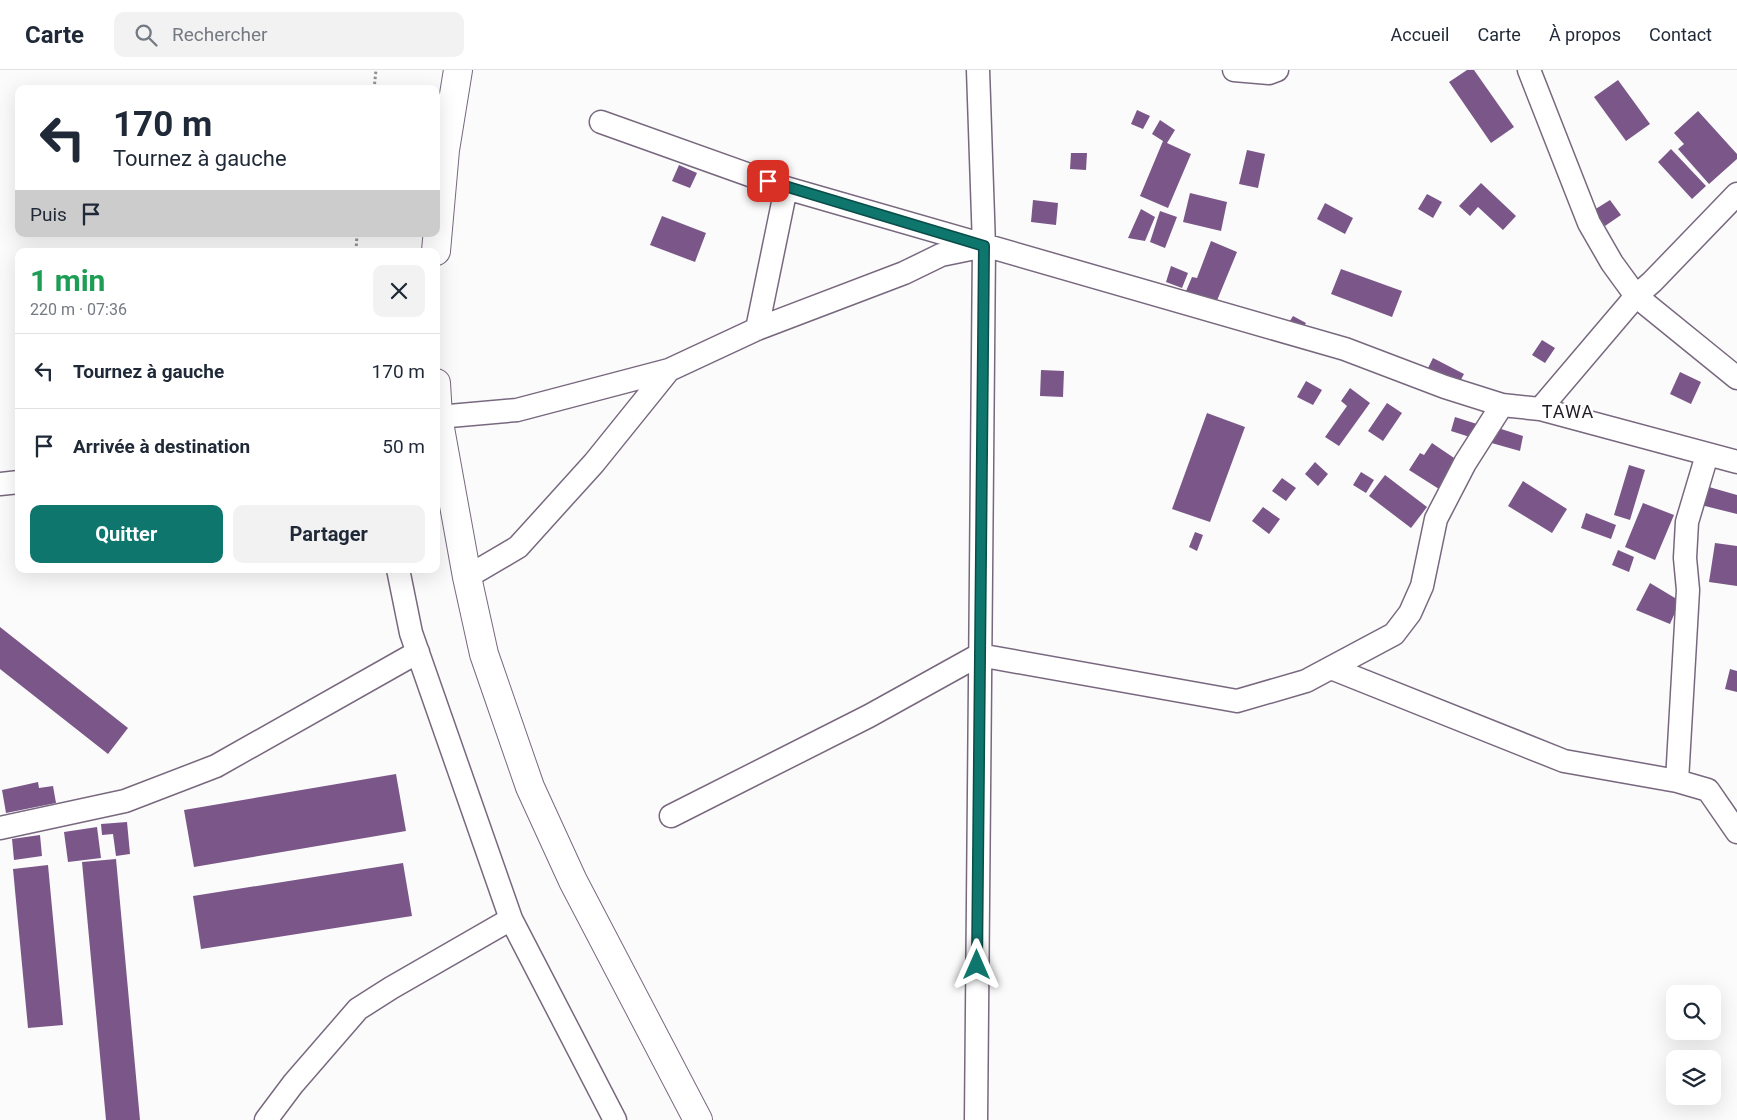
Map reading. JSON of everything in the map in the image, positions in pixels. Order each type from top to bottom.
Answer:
[{"type":"main road","points":[[440,206],[445,150],[458,70]]},
{"type":"main road","points":[[440,428],[467,577],[484,654],[530,787],[573,880],[698,1120]]},
{"type":"street","points":[[976,1120],[984,246],[978,70]]},
{"type":"street","points":[[1234,70],[1270,73],[1277,70]]},
{"type":"street","points":[[1529,70],[1589,223],[1612,264],[1636,296],[1737,378]]},
{"type":"street","points":[[601,122],[786,188],[1345,349],[1445,387],[1502,405],[1540,409],[1737,462]]},
{"type":"street","points":[[757,329],[786,188]]},
{"type":"street","points":[[1540,409],[1636,296],[1652,282],[1737,194]]},
{"type":"street","points":[[440,417],[517,410],[669,370],[757,329],[904,273],[941,255],[984,246]]},
{"type":"street","points":[[467,577],[518,547],[594,463],[669,370]]},
{"type":"street","points":[[671,816],[869,716],[979,655],[1237,701],[1306,681],[1394,634],[1410,613],[1422,586],[1436,519],[1465,463],[1502,405]]},
{"type":"street","points":[[1677,781],[1688,590],[1685,558],[1687,522],[1707,455]]},
{"type":"street","points":[[0,484],[15,482]]},
{"type":"street","points":[[399,573],[411,633],[511,919],[615,1120]]},
{"type":"street","points":[[0,828],[125,801],[216,766],[418,652]]},
{"type":"street","points":[[1331,668],[1564,761],[1677,781],[1708,790],[1737,832]]},
{"type":"street","points":[[266,1120],[293,1084],[358,1009],[511,919]]},
{"type":"path","points":[[374,85],[376,70]]},
{"type":"building","points":[[1467,70],[1474,70],[1514,127],[1491,143],[1449,82]]},
{"type":"building","points":[[1618,80],[1650,124],[1626,141],[1594,97]]},
{"type":"building","points":[[1137,110],[1150,116],[1143,129],[1131,124]]},
{"type":"building","points":[[1698,111],[1737,154],[1737,159],[1709,184],[1678,149],[1684,144],[1674,133]]},
{"type":"building","points":[[1160,120],[1175,130],[1167,143],[1191,154],[1168,208],[1140,196],[1163,141],[1152,134]]},
{"type":"building","points":[[1671,149],[1706,186],[1692,199],[1658,162]]},
{"type":"building","points":[[1247,150],[1265,154],[1258,188],[1239,184]]},
{"type":"building","points":[[1071,153],[1087,153],[1086,170],[1070,169]]},
{"type":"building","points":[[679,165],[697,173],[690,188],[672,181]]},
{"type":"building","points":[[1481,183],[1516,216],[1503,230],[1478,207],[1470,216],[1459,206]]},
{"type":"building","points":[[1190,193],[1227,202],[1221,231],[1183,222]]},
{"type":"building","points":[[1427,194],[1442,202],[1433,218],[1418,209]]},
{"type":"building","points":[[1033,200],[1058,203],[1056,225],[1031,222]]},
{"type":"building","points":[[1610,200],[1621,215],[1605,226],[1594,210]]},
{"type":"building","points":[[1325,203],[1353,218],[1345,234],[1317,219]]},
{"type":"building","points":[[1141,209],[1155,217],[1145,241],[1128,238]]},
{"type":"building","points":[[1160,211],[1177,217],[1165,248],[1150,242]]},
{"type":"building","points":[[662,216],[706,233],[695,262],[650,245]]},
{"type":"building","points":[[1211,241],[1237,252],[1216,303],[1186,291],[1192,277],[1197,278]]},
{"type":"building","points":[[1171,266],[1188,273],[1182,288],[1166,282]]},
{"type":"building","points":[[1341,269],[1402,291],[1392,317],[1331,294]]},
{"type":"building","points":[[1293,316],[1306,323],[1301,331],[1288,324]]},
{"type":"building","points":[[1542,340],[1555,348],[1545,363],[1532,355]]},
{"type":"building","points":[[1433,358],[1464,374],[1457,387],[1426,372]]},
{"type":"building","points":[[1041,370],[1064,371],[1063,397],[1040,396]]},
{"type":"building","points":[[1680,372],[1701,382],[1691,404],[1670,394]]},
{"type":"building","points":[[1306,381],[1322,390],[1313,405],[1297,397]]},
{"type":"building","points":[[1350,388],[1370,403],[1339,446],[1325,437],[1347,406],[1341,401]]},
{"type":"building","points":[[1387,403],[1402,413],[1383,441],[1368,431]]},
{"type":"building","points":[[1207,413],[1245,427],[1210,522],[1172,509]]},
{"type":"building","points":[[1455,417],[1480,425],[1473,438],[1451,431]]},
{"type":"building","points":[[1495,427],[1523,436],[1520,451],[1488,442]]},
{"type":"building","points":[[1432,443],[1457,460],[1439,489],[1409,470],[1420,453],[1424,455]]},
{"type":"building","points":[[1315,462],[1328,474],[1318,486],[1305,474]]},
{"type":"building","points":[[1629,465],[1645,470],[1630,520],[1614,515]]},
{"type":"building","points":[[1361,472],[1374,480],[1366,493],[1353,485]]},
{"type":"building","points":[[1385,475],[1427,507],[1411,528],[1369,496]]},
{"type":"building","points":[[1282,478],[1296,488],[1286,501],[1272,491]]},
{"type":"building","points":[[1523,481],[1567,509],[1552,533],[1508,506]]},
{"type":"building","points":[[1702,485],[1737,495],[1737,514],[1697,504]]},
{"type":"building","points":[[1643,503],[1674,515],[1655,560],[1625,547]]},
{"type":"building","points":[[1263,507],[1280,519],[1269,534],[1252,521]]},
{"type":"building","points":[[1586,513],[1616,525],[1611,539],[1581,528]]},
{"type":"building","points":[[1195,532],[1203,535],[1197,551],[1189,547]]},
{"type":"building","points":[[1715,543],[1737,546],[1737,586],[1709,582]]},
{"type":"building","points":[[1618,550],[1634,557],[1629,572],[1612,565]]},
{"type":"building","points":[[1650,583],[1680,601],[1670,624],[1636,610]]},
{"type":"building","points":[[0,627],[128,728],[108,754],[0,669]]},
{"type":"building","points":[[1730,669],[1737,671],[1737,692],[1725,689]]},
{"type":"building","points":[[396,774],[406,831],[194,867],[184,810]]},
{"type":"building","points":[[38,782],[39,788],[53,786],[56,803],[6,813],[2,790]]},
{"type":"building","points":[[127,822],[130,854],[116,856],[113,834],[102,835],[101,824]]},
{"type":"building","points":[[97,827],[101,858],[68,862],[64,832]]},
{"type":"building","points":[[40,835],[42,856],[14,860],[12,839]]},
{"type":"building","points":[[116,859],[140,1120],[106,1120],[82,862]]},
{"type":"building","points":[[403,863],[412,916],[201,949],[193,896]]},
{"type":"building","points":[[48,865],[63,1025],[28,1028],[13,869]]},
{"type":"district","name":"TAWA","points":[[1568,412]]},
{"type":"route","points":[[768,181],[786,188],[984,246],[977,965]]}]
